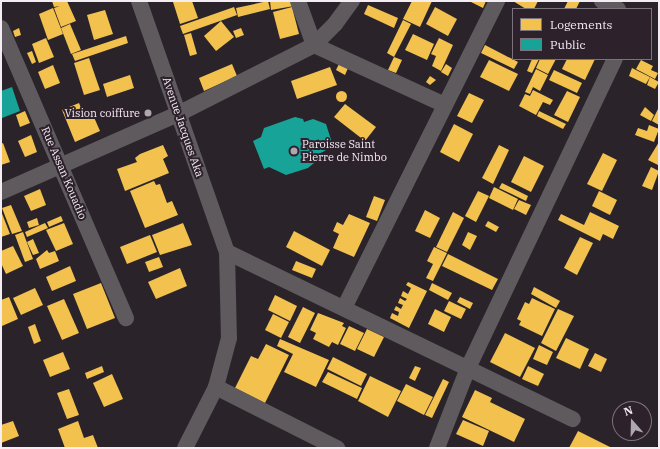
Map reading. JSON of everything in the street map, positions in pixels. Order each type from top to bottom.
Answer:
[{"type":"street","name":"Avenue Jacques Aka","points":[[140,1],[227,252],[229,338],[216,387],[185,448]]},
{"type":"street","points":[[298,1],[314,45],[445,105]]},
{"type":"street","points":[[1,192],[62,167],[178,114],[314,45],[335,24],[352,1]]},
{"type":"street","points":[[344,308],[497,1]]},
{"type":"street","points":[[602,1],[616,8]]},
{"type":"street","name":"Rue Assan Kouadio","points":[[1,28],[126,318]]},
{"type":"street","points":[[436,448],[468,368],[615,60]]},
{"type":"street","points":[[227,252],[573,419]]},
{"type":"street","points":[[216,387],[336,448]]},
{"type":"building: Logements","points":[[52,1],[67,1],[76,21],[61,27],[54,8],[60,6],[54,7]]},
{"type":"building: Logements","points":[[192,1],[198,18],[180,24],[173,2]]},
{"type":"building: Logements","points":[[268,1],[270,9],[238,17],[236,8]]},
{"type":"building: Logements","points":[[270,1],[293,1],[294,6],[271,10]]},
{"type":"building: Logements","points":[[412,1],[432,1],[420,27],[403,19]]},
{"type":"building: Logements","points":[[469,1],[486,1],[483,8]]},
{"type":"building: Logements","points":[[513,1],[538,1],[534,8],[524,8]]},
{"type":"building: Logements","points":[[568,1],[580,1],[576,8],[564,8]]},
{"type":"building: Logements","points":[[368,5],[398,18],[394,28],[364,14]]},
{"type":"building: Logements","points":[[234,7],[237,15],[183,34],[180,26]]},
{"type":"building: Logements","points":[[292,7],[299,34],[280,39],[273,12]]},
{"type":"building: Logements","points":[[435,7],[457,19],[448,36],[426,24]]},
{"type":"building: Logements","points":[[53,8],[63,34],[48,40],[39,14]]},
{"type":"building: Logements","points":[[105,10],[113,34],[94,40],[87,15]]},
{"type":"building: Logements","points":[[403,20],[411,24],[394,57],[387,53]]},
{"type":"building: Logements","points":[[221,21],[234,37],[216,51],[204,36]]},
{"type":"building: Logements","points":[[70,24],[81,50],[71,54],[61,28]]},
{"type":"building: Logements","points":[[19,28],[21,35],[15,37],[13,31]]},
{"type":"building: Logements","points":[[241,28],[244,35],[236,38],[233,31]]},
{"type":"building: Logements","points":[[191,33],[197,54],[190,56],[184,35]]},
{"type":"building: Logements","points":[[413,34],[434,44],[427,60],[405,50]]},
{"type":"building: Logements","points":[[126,36],[128,43],[75,61],[72,54]]},
{"type":"building: Logements","points":[[46,38],[54,57],[39,63],[32,44]]},
{"type":"building: Logements","points":[[439,38],[453,45],[441,71],[432,66],[436,56],[431,54]]},
{"type":"building: Logements","points":[[485,45],[518,62],[514,69],[481,53]]},
{"type":"building: Logements","points":[[32,51],[36,62],[32,64],[27,53]]},
{"type":"building: Logements","points":[[394,57],[402,60],[396,73],[388,70]]},
{"type":"building: Logements","points":[[89,58],[100,90],[84,95],[74,63]]},
{"type":"building: Logements","points":[[489,60],[518,74],[509,91],[480,77]]},
{"type":"building: Logements","points":[[532,60],[538,60],[532,73],[527,71]]},
{"type":"building: Logements","points":[[540,60],[555,60],[548,74],[536,68]]},
{"type":"building: Logements","points":[[566,60],[595,60],[585,80],[562,69]]},
{"type":"building: Logements","points":[[641,60],[653,66],[651,70],[658,73],[655,79],[636,69]]},
{"type":"building: Logements","points":[[232,64],[237,76],[204,91],[199,78]]},
{"type":"building: Logements","points":[[339,64],[348,68],[345,75],[336,70]]},
{"type":"building: Logements","points":[[446,64],[452,68],[448,76],[441,72]]},
{"type":"building: Logements","points":[[53,65],[60,83],[45,89],[38,72]]},
{"type":"building: Logements","points":[[330,67],[337,85],[297,99],[291,81]]},
{"type":"building: Logements","points":[[632,68],[650,77],[646,84],[629,76]]},
{"type":"building: Logements","points":[[536,69],[548,75],[540,91],[533,87],[530,94],[525,92]]},
{"type":"building: Logements","points":[[554,70],[582,83],[577,93],[549,80]]},
{"type":"building: Logements","points":[[130,75],[134,88],[107,97],[103,84]]},
{"type":"building: Logements","points":[[430,76],[436,80],[430,85],[426,82]]},
{"type":"building: Logements","points":[[650,77],[659,82],[655,89],[647,85]]},
{"type":"building: Logements","points":[[533,90],[553,100],[550,105],[543,102],[536,115],[519,106],[525,94],[530,96]]},
{"type":"building: Logements","points":[[339,91],[343,91],[345,92],[345,100],[339,101],[336,98],[336,94]]},
{"type":"building: Logements","points":[[567,91],[580,97],[568,122],[554,115]]},
{"type":"building: Logements","points":[[469,93],[484,100],[472,123],[457,116]]},
{"type":"building: Logements","points":[[79,103],[85,118],[93,115],[100,131],[75,142],[62,110]]},
{"type":"building: Logements","points":[[345,104],[376,127],[365,141],[334,117]]},
{"type":"building: Logements","points":[[645,107],[654,115],[651,121],[640,115]]},
{"type":"building: Logements","points":[[659,107],[659,125],[652,121]]},
{"type":"building: Logements","points":[[25,111],[30,123],[20,127],[16,115]]},
{"type":"building: Logements","points":[[539,111],[566,124],[563,129],[537,116]]},
{"type":"building: Logements","points":[[454,124],[473,134],[459,162],[440,152]]},
{"type":"building: Logements","points":[[649,125],[659,129],[654,142],[635,135],[638,128],[647,131]]},
{"type":"building: Logements","points":[[31,135],[37,152],[25,157],[18,141]]},
{"type":"building: Logements","points":[[659,142],[659,163],[658,165],[648,160]]},
{"type":"building: Logements","points":[[3,143],[10,162],[1,165],[1,144]]},
{"type":"building: Logements","points":[[163,145],[168,156],[163,159],[169,173],[125,191],[117,169],[137,162],[135,158],[140,154]]},
{"type":"building: Logements","points":[[499,145],[509,150],[493,184],[482,178]]},
{"type":"building: Logements","points":[[603,153],[617,160],[602,191],[587,184]]},
{"type":"building: Logements","points":[[524,156],[544,166],[531,192],[511,182]]},
{"type":"building: Logements","points":[[651,167],[659,171],[652,190],[642,186]]},
{"type":"building: Logements","points":[[154,181],[156,185],[160,184],[167,203],[172,201],[178,215],[145,228],[130,191]]},
{"type":"building: Logements","points":[[502,183],[528,196],[526,201],[499,188]]},
{"type":"building: Logements","points":[[494,187],[518,199],[513,210],[489,198]]},
{"type":"building: Logements","points":[[40,189],[46,205],[31,211],[24,196]]},
{"type":"building: Logements","points":[[478,191],[489,196],[476,222],[465,216]]},
{"type":"building: Logements","points":[[599,191],[617,200],[610,215],[592,206]]},
{"type":"building: Logements","points":[[374,196],[385,200],[377,221],[366,217]]},
{"type":"building: Logements","points":[[519,200],[531,205],[526,215],[514,209]]},
{"type":"building: Logements","points":[[11,205],[22,231],[12,234],[2,208]]},
{"type":"building: Logements","points":[[425,210],[440,218],[430,238],[415,231]]},
{"type":"building: Logements","points":[[1,211],[10,234],[1,237]]},
{"type":"building: Logements","points":[[453,212],[464,218],[447,252],[436,247]]},
{"type":"building: Logements","points":[[590,212],[619,226],[613,239],[603,234],[600,241],[558,220],[561,214],[584,225]]},
{"type":"building: Logements","points":[[349,214],[370,223],[354,257],[333,248],[339,234],[333,231],[337,222],[343,225]]},
{"type":"building: Logements","points":[[61,216],[63,221],[49,227],[47,222]]},
{"type":"building: Logements","points":[[37,218],[39,225],[29,228],[27,222]]},
{"type":"building: Logements","points":[[488,221],[499,227],[496,232],[485,226]]},
{"type":"building: Logements","points":[[45,223],[48,228],[27,237],[25,232]]},
{"type":"building: Logements","points":[[64,223],[73,244],[56,251],[46,230]]},
{"type":"building: Logements","points":[[183,223],[192,245],[160,255],[152,235]]},
{"type":"building: Logements","points":[[294,231],[330,250],[322,266],[286,247]]},
{"type":"building: Logements","points":[[23,232],[33,259],[25,262],[15,235]]},
{"type":"building: Logements","points":[[468,232],[477,236],[470,250],[462,245]]},
{"type":"building: Logements","points":[[150,235],[157,252],[127,264],[120,247]]},
{"type":"building: Logements","points":[[580,237],[593,243],[577,275],[564,268]]},
{"type":"building: Logements","points":[[33,239],[39,253],[33,255],[27,242]]},
{"type":"building: Logements","points":[[13,246],[23,266],[6,274],[1,263],[1,251]]},
{"type":"building: Logements","points":[[434,247],[447,253],[433,281],[426,278],[433,264],[427,261]]},
{"type":"building: Logements","points":[[47,250],[49,253],[55,251],[59,261],[40,269],[36,259]]},
{"type":"building: Logements","points":[[448,254],[498,279],[492,290],[442,266]]},
{"type":"building: Logements","points":[[159,257],[163,267],[149,272],[145,262]]},
{"type":"building: Logements","points":[[296,261],[316,269],[312,278],[292,270]]},
{"type":"building: Logements","points":[[70,266],[76,281],[52,291],[46,277]]},
{"type":"building: Logements","points":[[180,268],[187,286],[156,299],[148,282]]},
{"type":"building: Logements","points":[[408,282],[427,291],[409,328],[390,318],[392,313],[398,316],[399,312],[394,310],[396,306],[401,309],[403,305],[398,303],[400,298],[405,301],[407,299],[401,296],[403,291],[408,294],[411,288],[406,285]]},
{"type":"building: Logements","points":[[101,283],[115,318],[87,329],[73,294]]},
{"type":"building: Logements","points":[[432,283],[452,293],[448,300],[429,290]]},
{"type":"building: Logements","points":[[534,287],[560,301],[556,308],[531,294]]},
{"type":"building: Logements","points":[[35,288],[43,305],[21,315],[13,298]]},
{"type":"building: Logements","points":[[275,295],[297,306],[290,321],[268,310]]},
{"type":"building: Logements","points":[[9,297],[18,319],[2,326],[1,300]]},
{"type":"building: Logements","points":[[460,297],[473,303],[470,309],[457,302]]},
{"type":"building: Logements","points":[[532,298],[555,309],[542,336],[519,325],[521,321],[517,319],[525,302],[529,304]]},
{"type":"building: Logements","points":[[64,299],[79,333],[62,340],[47,306]]},
{"type":"building: Logements","points":[[449,301],[466,309],[461,319],[444,311]]},
{"type":"building: Logements","points":[[303,307],[315,313],[300,343],[288,337]]},
{"type":"building: Logements","points":[[435,309],[451,317],[444,332],[428,324]]},
{"type":"building: Logements","points":[[558,309],[574,316],[556,351],[541,343]]},
{"type":"building: Logements","points":[[318,313],[344,323],[342,326],[346,328],[338,345],[332,342],[329,347],[313,339],[316,333],[310,330]]},
{"type":"building: Logements","points":[[273,314],[289,322],[281,338],[265,330]]},
{"type":"building: Logements","points":[[35,324],[41,341],[34,344],[28,327]]},
{"type":"building: Logements","points":[[349,326],[364,333],[355,351],[340,344]]},
{"type":"building: Logements","points":[[367,329],[384,337],[374,357],[357,349]]},
{"type":"building: Logements","points":[[505,333],[535,348],[520,377],[490,362]]},
{"type":"building: Logements","points":[[566,338],[589,349],[580,369],[556,358]]},
{"type":"building: Logements","points":[[280,339],[329,360],[316,387],[284,372],[293,354],[277,346]]},
{"type":"building: Logements","points":[[266,344],[289,355],[265,403],[235,388],[251,356],[258,359]]},
{"type":"building: Logements","points":[[539,345],[553,352],[547,365],[533,359]]},
{"type":"building: Logements","points":[[63,352],[70,369],[50,377],[43,360]]},
{"type":"building: Logements","points":[[595,353],[607,359],[601,372],[588,366]]},
{"type":"building: Logements","points":[[333,357],[367,374],[361,386],[327,369]]},
{"type":"building: Logements","points":[[102,366],[104,372],[87,379],[85,373]]},
{"type":"building: Logements","points":[[415,366],[421,368],[415,381],[409,378]]},
{"type":"building: Logements","points":[[528,366],[544,374],[538,386],[522,379]]},
{"type":"building: Logements","points":[[328,372],[362,388],[357,399],[322,382]]},
{"type":"building: Logements","points":[[112,374],[123,399],[104,407],[93,383]]},
{"type":"building: Logements","points":[[370,376],[401,391],[388,417],[358,401]]},
{"type":"building: Logements","points":[[443,379],[449,382],[432,418],[425,415]]},
{"type":"building: Logements","points":[[406,384],[433,397],[424,415],[397,401]]},
{"type":"building: Logements","points":[[69,389],[79,415],[67,419],[57,393]]},
{"type":"building: Logements","points":[[475,390],[492,398],[490,402],[525,419],[514,442],[462,417]]},
{"type":"building: Logements","points":[[463,420],[489,431],[483,446],[456,434]]},
{"type":"building: Logements","points":[[13,421],[19,436],[1,443],[1,425]]},
{"type":"building: Logements","points":[[78,421],[84,438],[93,435],[98,448],[65,448],[58,429]]},
{"type":"building: Logements","points":[[578,431],[612,448],[569,448]]},
{"type":"building: Public","points":[[12,87],[20,111],[2,118],[1,91]]},
{"type":"building: Public","points":[[295,117],[303,119],[304,122],[313,119],[326,124],[333,146],[321,153],[320,158],[308,168],[286,175],[269,167],[264,169],[253,141],[261,137],[264,128]]},
{"type":"place","name":"Vision coiffure","points":[[148,113]]},
{"type":"place","name":"Paroisse Saint Pierre de Nimbo","points":[[294,151]]}]
